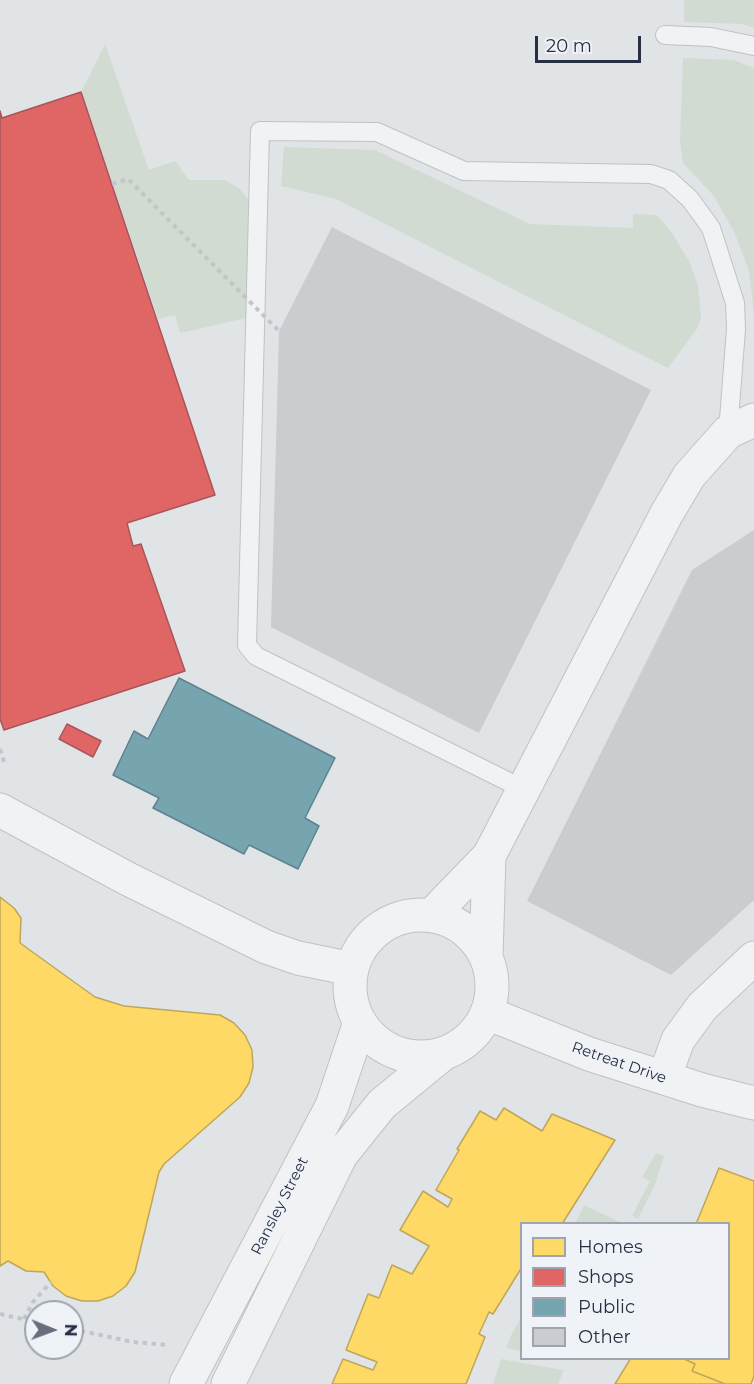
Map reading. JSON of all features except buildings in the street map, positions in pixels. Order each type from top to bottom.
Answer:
[{"type":"street","points":[[431,916],[489,856],[667,513],[689,476],[741,426]]},
{"type":"street","points":[[0,810],[128,879],[266,947],[298,958],[352,969]]},
{"type":"street","points":[[486,957],[470,934],[458,925],[431,916],[414,915],[382,927],[358,953],[352,969],[351,996],[360,1022],[375,1041],[396,1053],[419,1058],[443,1054],[462,1045],[477,1030],[487,1013],[491,994],[491,975],[486,957],[489,856]]},
{"type":"street","points":[[664,1078],[678,1040],[702,1007],[754,958]]},
{"type":"street","name":"Retreat Drive","points":[[487,1013],[589,1054],[754,1103]]},
{"type":"street","name":"Ransley Street","points":[[186,1384],[332,1106],[360,1022]]},
{"type":"street","name":"Ransley Street","points":[[228,1384],[341,1155],[382,1104],[443,1054]]},
{"type":"lane","points":[[665,35],[711,37],[754,46]]},
{"type":"lane","points":[[523,789],[256,656],[247,645],[260,131],[377,132],[464,171],[651,174],[669,180],[690,199],[711,228],[735,303],[741,426]]},
{"type":"path","points":[[112,184],[128,179],[279,331]]},
{"type":"path","points":[[0,749],[4,762],[0,760]]},
{"type":"path","points":[[35,1300],[51,1282]]},
{"type":"path","points":[[0,1314],[24,1319]]},
{"type":"path","points":[[84,1332],[133,1342],[173,1345]]},
{"type":"shaded area","points":[[684,0],[754,0],[754,28],[743,24],[684,22]]},
{"type":"shaded area","points":[[105,44],[149,170],[175,161],[189,180],[225,180],[239,188],[248,199],[251,210],[246,318],[180,333],[175,315],[158,319],[81,92]]},
{"type":"shaded area","points":[[683,58],[734,60],[754,68],[754,315],[749,271],[735,234],[714,196],[683,163],[680,140]]},
{"type":"shaded area","points":[[284,147],[375,150],[530,224],[633,228],[633,214],[657,215],[672,233],[689,261],[698,285],[701,318],[697,329],[668,368],[336,199],[281,186]]},
{"type":"shaded area","points":[[656,1153],[664,1156],[655,1185],[638,1219],[632,1216],[650,1181],[642,1177]]},
{"type":"shaded area","points":[[584,1205],[620,1222],[576,1222]]},
{"type":"shaded area","points":[[520,1320],[520,1351],[506,1348]]},
{"type":"shaded area","points":[[501,1359],[564,1370],[558,1384],[493,1384]]}]
